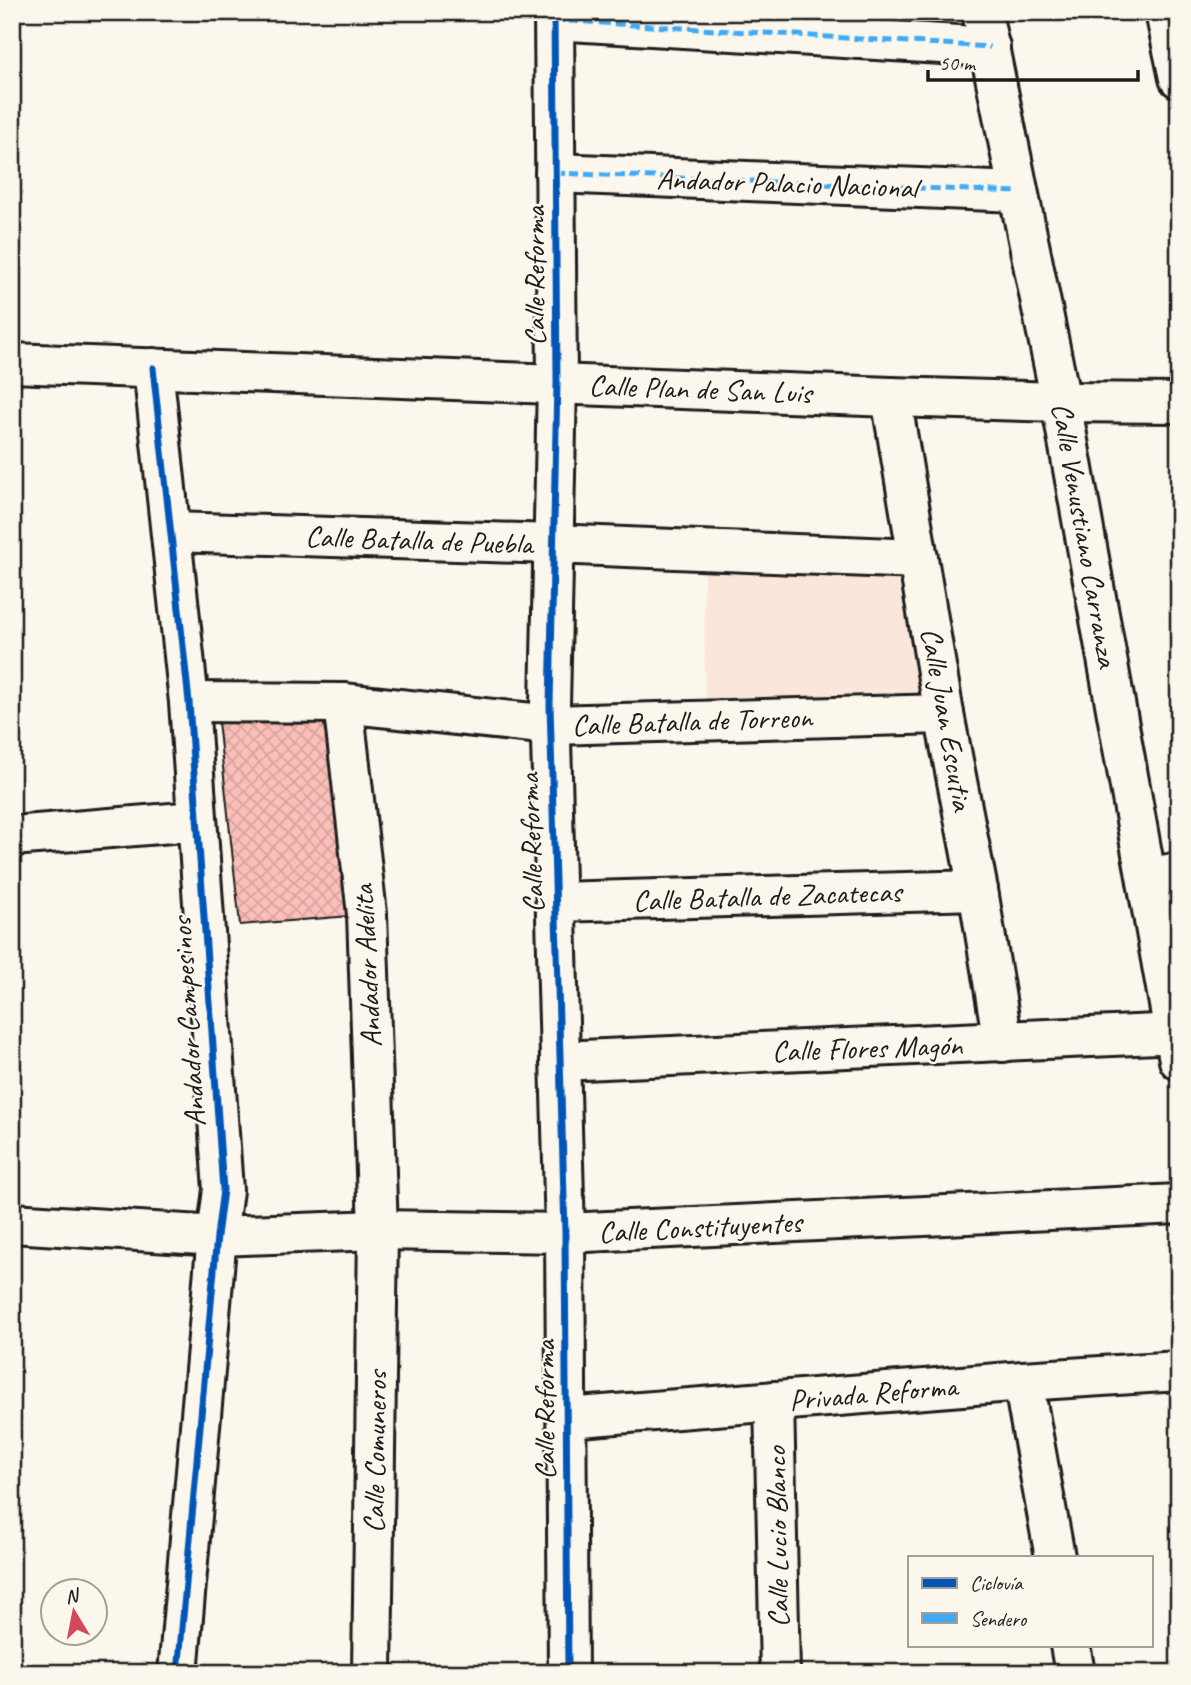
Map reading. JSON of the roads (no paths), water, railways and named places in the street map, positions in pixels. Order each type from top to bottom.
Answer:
[{"type":"street","points":[[1165,12],[1179,78]]},
{"type":"street","points":[[554,16],[986,30]]},
{"type":"street","name":"Calle Reforma","points":[[554,16],[557,383],[551,724],[565,1233],[568,1673]]},
{"type":"street","name":"Calle Venustiano Carranza","points":[[986,30],[1163,875],[1177,1042]]},
{"type":"street","name":"Andador Palacio Nacional","points":[[555,173],[1018,192]]},
{"type":"street","name":"Calle Plan de San Luis","points":[[12,363],[891,397],[1179,403]]},
{"type":"street","name":"Andador Campesinos","points":[[153,368],[189,702],[223,1190],[216,1236],[178,1673]]},
{"type":"street","name":"Calle Juan Escutia","points":[[891,397],[1003,1042]]},
{"type":"street","name":"Calle Batalla de Puebla","points":[[172,532],[918,559]]},
{"type":"street","name":"Calle Batalla de Torreon","points":[[189,702],[343,704],[551,724],[944,714]]},
{"type":"street","name":"Andador Adelita","points":[[343,704],[368,915],[378,1230]]},
{"type":"street","points":[[12,836],[196,821]]},
{"type":"street","name":"Calle Batalla de Zacatecas","points":[[555,902],[978,890]]},
{"type":"street","name":"Calle Flores Magón","points":[[560,1061],[1003,1042],[1177,1042]]},
{"type":"street","name":"Calle Constituyentes","points":[[12,1223],[216,1236],[378,1230],[565,1233],[1179,1204]]},
{"type":"street","name":"Calle Comuneros","points":[[372,1673],[378,1230]]},
{"type":"street","name":"Privada Reforma","points":[[567,1418],[1179,1371]]},
{"type":"street","points":[[1023,1381],[1055,1556]]},
{"type":"street","name":"Calle Lucio Blanco","points":[[774,1401],[780,1673]]},
{"type":"street","points":[[1070,1646],[1075,1673]]}]
